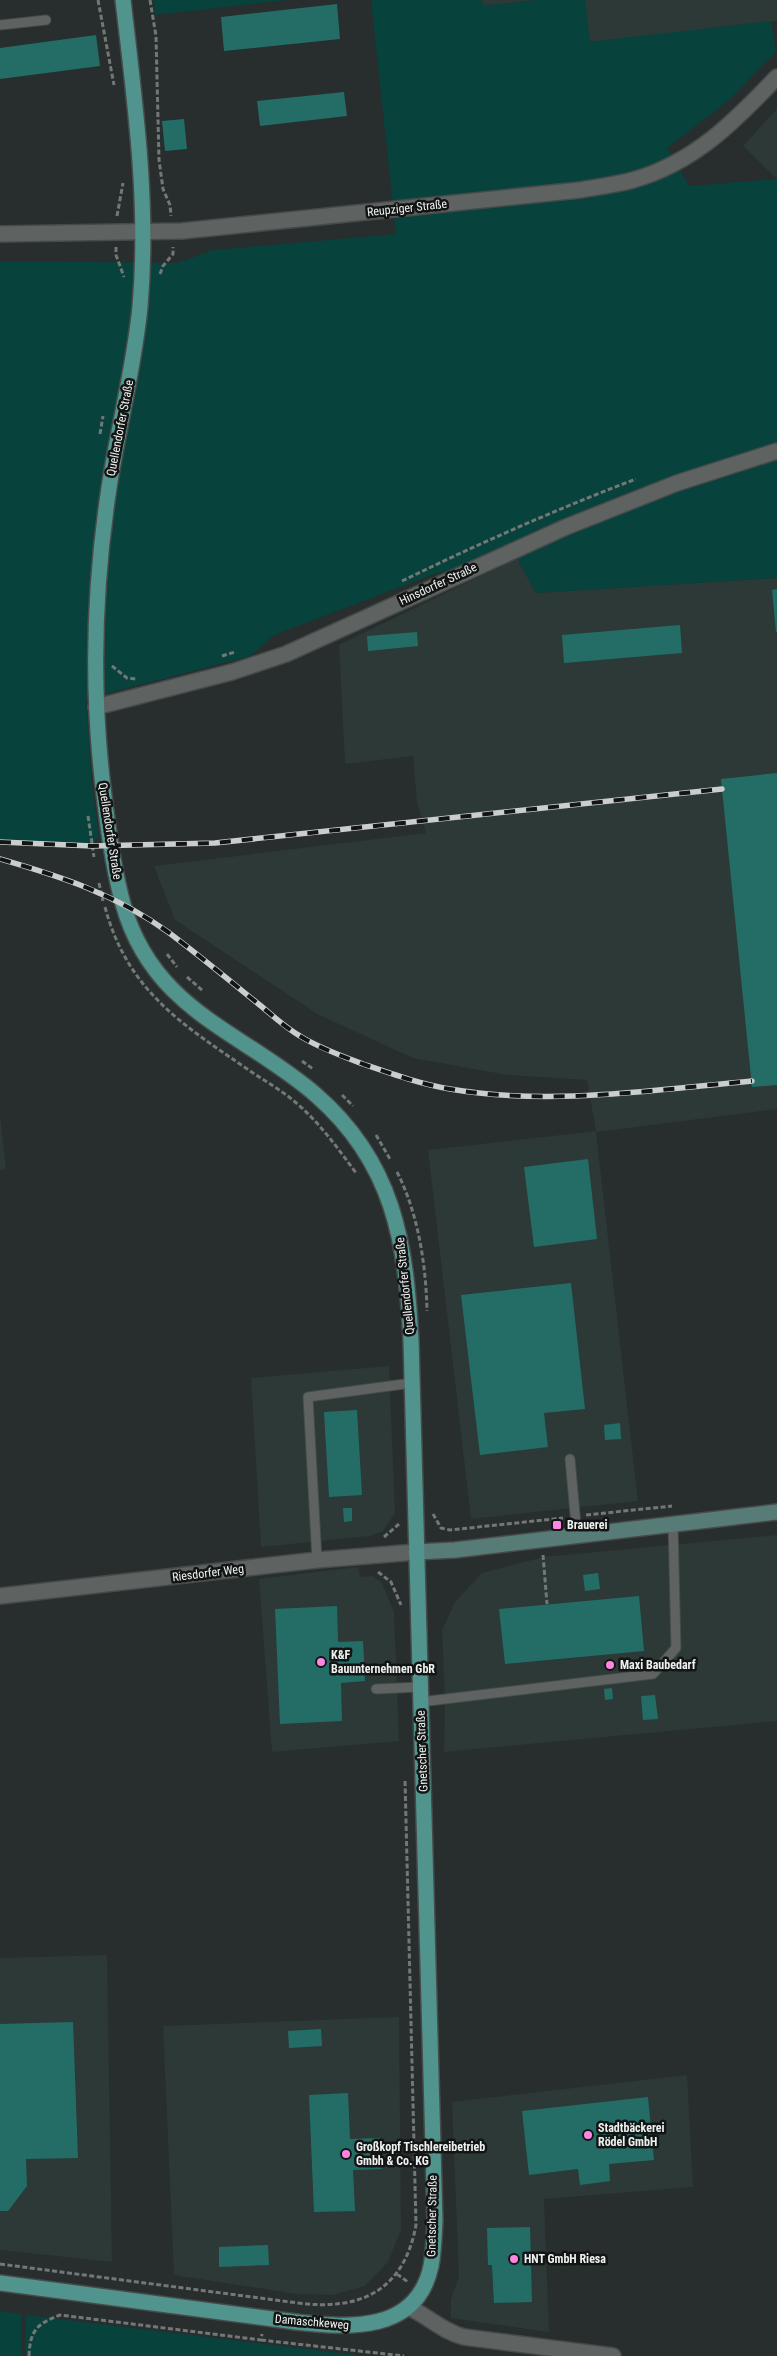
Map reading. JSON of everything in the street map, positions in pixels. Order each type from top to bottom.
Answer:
[{"type":"main road","name":"Quellendorfer Straße","points":[[123,0],[142,174],[144,232],[141,288],[135,343],[117,437],[101,550],[96,625],[96,707],[102,783],[111,846],[122,903],[137,940],[150,962],[184,1002],[211,1023],[276,1065],[336,1114],[369,1158],[390,1202],[403,1248],[408,1295],[416,1552]]},
{"type":"main road","points":[[416,1552],[454,1550],[777,1512]]},
{"type":"main road","name":"Gnetscher Straße","points":[[408,2307],[422,2291],[431,2266],[435,2220],[416,1552]]},
{"type":"main road","name":"Damaschkeweg","points":[[0,2283],[320,2325],[359,2325],[392,2318],[408,2307]]},
{"type":"street","name":"Reupziger Straße","points":[[0,234],[172,231],[580,190],[633,180],[695,153],[741,115],[777,77]]},
{"type":"street","name":"Hinsdorfer Straße","points":[[96,707],[232,672],[286,654],[574,523],[677,483],[777,451]]},
{"type":"street","name":"Riesdorfer Weg","points":[[0,1596],[317,1560],[416,1552]]},
{"type":"street","points":[[408,2307],[428,2317],[446,2331],[464,2337],[613,2356]]},
{"type":"lane","points":[[0,25],[46,20]]},
{"type":"lane","points":[[317,1560],[308,1397],[412,1383]]},
{"type":"lane","points":[[570,1459],[577,1536]]},
{"type":"lane","points":[[420,1702],[653,1674],[676,1648],[673,1524]]},
{"type":"lane","points":[[376,1689],[420,1687]]},
{"type":"path","points":[[98,0],[116,90]]},
{"type":"path","points":[[150,0],[156,36],[159,160],[163,189],[170,205],[173,254],[162,266],[158,279]]},
{"type":"path","points":[[123,176],[118,205],[116,254],[125,280]]},
{"type":"path","points":[[100,435],[105,408]]},
{"type":"path","points":[[397,584],[542,517],[646,476]]},
{"type":"path","points":[[216,658],[240,650]]},
{"type":"path","points":[[112,675],[111,665],[128,678],[140,679]]},
{"type":"path","points":[[87,807],[96,864]]},
{"type":"path","points":[[97,874],[110,925],[126,961],[146,988],[170,1013],[293,1100],[326,1132],[362,1180]]},
{"type":"path","points":[[162,948],[178,968]]},
{"type":"path","points":[[184,975],[205,994]]},
{"type":"path","points":[[299,1059],[314,1070]]},
{"type":"path","points":[[334,1088],[354,1107]]},
{"type":"path","points":[[370,1128],[381,1141],[408,1193],[421,1249],[428,1316]]},
{"type":"path","points":[[432,1507],[433,1514],[441,1528],[450,1530],[681,1505]]},
{"type":"path","points":[[399,1517],[401,1552]]},
{"type":"path","points":[[541,1540],[548,1604]]},
{"type":"path","points":[[360,1556],[363,1572],[379,1572],[391,1582],[402,1606],[402,1591]]},
{"type":"path","points":[[0,2264],[305,2304],[335,2306],[356,2301],[376,2292],[394,2278],[405,2262],[413,2242],[416,2226],[404,1777]]},
{"type":"path","points":[[29,2356],[30,2342],[36,2327],[60,2314],[404,2356]]},
{"type":"path","points":[[261,2340],[264,2318]]},
{"type":"shaded area","points":[[482,0],[536,0],[483,6]]},
{"type":"shaded area","points":[[585,0],[777,0],[777,21],[589,42]]},
{"type":"shaded area","points":[[777,109],[777,179],[743,146]]},
{"type":"shaded area","points":[[517,558],[536,593],[777,578],[777,1109],[596,1132],[638,1501],[471,1519],[428,1150],[596,1131],[587,1080],[507,1075],[413,1058],[319,1015],[175,920],[154,866],[426,833],[417,802],[413,756],[345,764],[339,645]]},
{"type":"shaded area","points":[[0,1115],[6,1169],[0,1170]]},
{"type":"shaded area","points":[[389,1366],[395,1513],[383,1531],[370,1536],[261,1547],[251,1378]]},
{"type":"shaded area","name":"Maxi Baubedarf","points":[[777,1535],[777,1721],[444,1752],[445,1701],[442,1630],[455,1602],[482,1573],[543,1557]]},
{"type":"shaded area","points":[[358,1567],[360,1577],[373,1576],[382,1583],[394,1612],[399,1741],[272,1752],[259,1579]]},
{"type":"shaded area","points":[[107,1955],[112,2262],[0,2250],[0,1958]]},
{"type":"shaded area","points":[[399,2017],[401,2230],[388,2262],[365,2286],[333,2295],[297,2294],[174,2275],[163,2026]]},
{"type":"shaded area","points":[[687,2075],[693,2187],[544,2199],[549,2332],[451,2318],[451,2299],[459,2277],[452,2102]]},
{"type":"green space","points":[[154,0],[287,0],[155,15]]},
{"type":"green space","points":[[371,0],[482,0],[483,6],[536,0],[585,0],[590,42],[771,21],[776,52],[729,100],[667,148],[689,186],[777,179],[777,578],[536,593],[517,558],[437,573],[274,635],[250,656],[86,699],[92,784],[99,836],[92,846],[0,842],[0,261],[177,263],[213,250],[396,234]]},
{"type":"green space","points":[[0,2311],[21,2314],[21,2356],[0,2356]]},
{"type":"green space","points":[[26,2315],[364,2356],[25,2356]]},
{"type":"building","points":[[337,4],[340,39],[224,51],[221,17]]},
{"type":"building","points":[[96,35],[100,66],[0,79],[0,48]]},
{"type":"building","points":[[344,92],[347,116],[260,126],[257,101]]},
{"type":"building","points":[[184,119],[187,149],[165,151],[162,121]]},
{"type":"building","points":[[777,589],[777,632],[776,632],[772,590]]},
{"type":"building","points":[[680,625],[682,653],[564,663],[562,635]]},
{"type":"building","points":[[417,632],[418,646],[368,651],[367,636]]},
{"type":"building","points":[[777,773],[777,1085],[752,1087],[721,779]]},
{"type":"building","points":[[588,1159],[597,1239],[534,1247],[524,1167]]},
{"type":"building","points":[[571,1283],[585,1409],[544,1413],[548,1447],[480,1455],[461,1295]]},
{"type":"building","points":[[357,1410],[362,1495],[329,1497],[324,1412]]},
{"type":"building","points":[[620,1423],[621,1439],[605,1440],[604,1425]]},
{"type":"building","points":[[343,1508],[352,1508],[352,1521],[344,1522]]},
{"type":"building","points":[[598,1573],[600,1589],[585,1591],[583,1575]]},
{"type":"building","points":[[639,1596],[644,1651],[505,1664],[499,1609]]},
{"type":"building","name":"K&F Bauunternehmen GbR","points":[[337,1606],[338,1642],[363,1641],[365,1681],[341,1683],[342,1721],[280,1724],[275,1609]]},
{"type":"building","points":[[612,1688],[613,1699],[605,1700],[604,1689]]},
{"type":"building","points":[[655,1695],[658,1719],[643,1720],[641,1696]]},
{"type":"building","points":[[73,2022],[78,2158],[26,2159],[27,2186],[8,2211],[0,2211],[0,2024]]},
{"type":"building","points":[[321,2029],[322,2046],[289,2048],[288,2031]]},
{"type":"building","name":"Großkopf Tischlereibetrieb Gmbh & Co. KG","points":[[348,2093],[350,2139],[380,2138],[382,2169],[353,2170],[355,2211],[314,2212],[309,2095]]},
{"type":"building","name":"Stadtbäckerei Rödel GmbH","points":[[648,2097],[654,2160],[609,2164],[610,2181],[580,2185],[578,2169],[529,2175],[522,2111]]},
{"type":"building","points":[[530,2227],[532,2302],[494,2303],[492,2265],[488,2265],[487,2228]]},
{"type":"building","points":[[268,2245],[269,2265],[219,2267],[219,2247]]},
{"type":"railway","points":[[0,842],[92,846],[215,843],[722,789]]},
{"type":"railway","points":[[0,859],[66,880],[128,907],[168,932],[295,1033],[331,1052],[406,1078],[450,1089],[487,1094],[525,1096],[601,1095],[752,1081]]},
{"type":"place","name":"Brauerei","points":[[557,1525]]},
{"type":"place","name":"K&F Bauunternehmen GbR","points":[[321,1662]]},
{"type":"place","name":"Maxi Baubedarf","points":[[610,1665]]},
{"type":"place","name":"Stadtbäckerei Rödel GmbH","points":[[588,2135]]},
{"type":"place","name":"Großkopf Tischlereibetrieb Gmbh & Co. KG","points":[[346,2154]]},
{"type":"place","name":"HNT GmbH Riesa","points":[[514,2259]]}]
